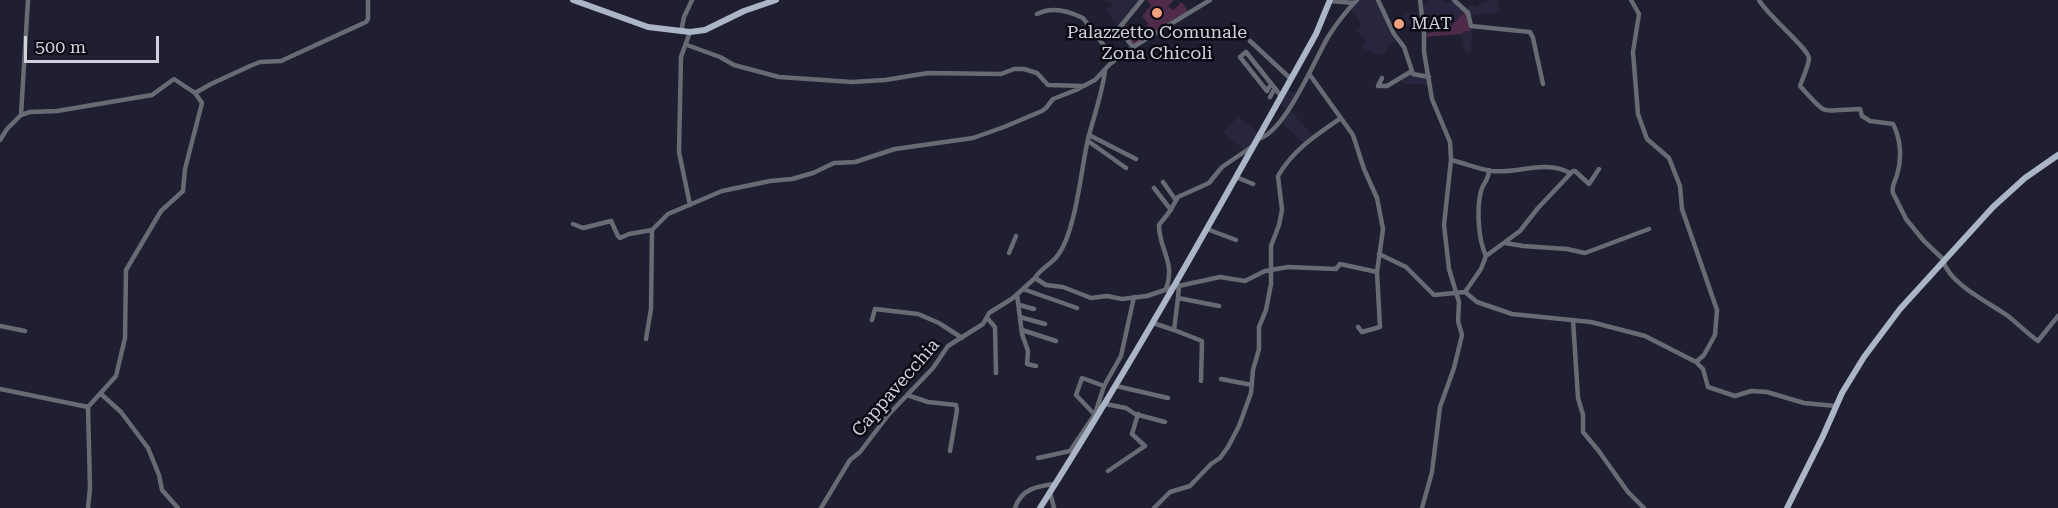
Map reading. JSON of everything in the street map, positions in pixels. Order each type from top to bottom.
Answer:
[{"type":"main road","points":[[573,0],[648,27],[681,32],[714,27],[744,11],[776,0]]},
{"type":"main road","points":[[1040,508],[1177,286],[1236,177],[1260,138],[1280,94],[1316,34],[1330,1]]},
{"type":"main road","points":[[1787,508],[1836,406],[1864,357],[1903,305],[2008,193],[2058,155]]},
{"type":"street","points":[[21,115],[28,0]]},
{"type":"street","points":[[195,93],[250,66],[260,62],[281,61],[366,22],[368,0]]},
{"type":"street","points":[[681,32],[684,17],[692,0]]},
{"type":"street","points":[[1133,47],[1121,32],[1120,27],[1142,0]]},
{"type":"street","points":[[573,224],[583,228],[611,221],[621,238],[629,234],[652,230],[668,214],[731,189],[813,173],[834,164],[855,162],[882,152],[973,138],[1019,121],[1046,108],[1053,99],[1098,78],[1115,60],[1133,47],[1210,0]]},
{"type":"street","points":[[1378,0],[1394,34],[1404,46],[1412,71],[1415,75],[1429,77]]},
{"type":"street","points":[[1420,0],[1429,77],[1436,110],[1450,142],[1451,160],[1444,225],[1449,269],[1457,292],[1458,321],[1462,339],[1440,407],[1432,472],[1422,508]]},
{"type":"street","points":[[1631,0],[1640,14],[1633,52],[1638,114],[1647,139],[1669,158],[1680,186],[1682,209],[1717,310],[1715,335],[1704,355],[1696,362]]},
{"type":"street","points":[[1759,0],[1762,7],[1771,13],[1779,26],[1806,52],[1808,61],[1800,86],[1819,108],[1828,111],[1860,109],[1862,116],[1870,121],[1893,124],[1899,136],[1900,146],[1899,168],[1891,189],[1906,219],[1943,260],[1946,269],[1968,291],[2010,318],[2038,341],[2058,316]]},
{"type":"street","points":[[1330,1],[1355,2]]},
{"type":"street","points":[[1457,1],[1467,13],[1471,26],[1530,32],[1543,84]]},
{"type":"street","points":[[1260,138],[1286,112],[1310,75],[1330,34],[1355,2]]},
{"type":"street","points":[[1037,14],[1043,10],[1052,9],[1074,13],[1083,18],[1115,60]]},
{"type":"street","points":[[690,32],[681,57],[679,152],[690,204]]},
{"type":"street","points":[[1250,41],[1290,78]]},
{"type":"street","points":[[687,45],[734,65],[779,77],[852,82],[885,80],[928,73],[1001,74],[1014,69],[1024,69],[1037,73],[1048,85],[1083,86]]},
{"type":"street","points":[[1258,65],[1246,52],[1240,57],[1267,91],[1273,86]]},
{"type":"street","points":[[1262,52],[1255,60],[1280,94]]},
{"type":"street","points":[[1252,71],[1258,65]]},
{"type":"street","name":"Cappavecchia","points":[[821,508],[850,460],[860,452],[889,414],[933,368],[948,346],[983,324],[989,313],[1023,290],[1040,270],[1058,256],[1068,235],[1105,71]]},
{"type":"street","points":[[1382,78],[1378,86],[1385,87],[1412,71]]},
{"type":"street","points":[[1310,75],[1355,138],[1364,169],[1377,198],[1383,229],[1377,272],[1380,327],[1362,332],[1358,327]]},
{"type":"street","points":[[0,140],[21,115],[152,95],[174,79],[195,93],[202,104],[185,168],[183,191],[161,211],[126,270],[125,338],[116,376],[88,407],[90,488],[88,508]]},
{"type":"street","points":[[1270,97],[1273,86]]},
{"type":"street","points":[[1154,508],[1170,492],[1190,486],[1224,452],[1239,426],[1251,395],[1254,366],[1259,349],[1259,327],[1266,310],[1272,271],[1271,246],[1282,210],[1278,176],[1306,141],[1341,118]]},
{"type":"street","points":[[1089,138],[1136,159]]},
{"type":"street","points":[[1089,138],[1126,168]]},
{"type":"street","points":[[1166,289],[1170,264],[1162,245],[1158,226],[1171,210],[1175,199],[1209,183],[1222,167],[1254,146]]},
{"type":"street","points":[[1451,160],[1489,170],[1544,167],[1570,173]]},
{"type":"street","points":[[1465,292],[1481,269],[1486,256],[1522,229],[1570,173],[1575,170],[1589,184],[1599,169]]},
{"type":"street","points":[[1486,256],[1479,228],[1479,217],[1482,190],[1489,177],[1489,170]]},
{"type":"street","points":[[1236,177],[1253,184]]},
{"type":"street","points":[[1162,182],[1175,199]]},
{"type":"street","points":[[1154,188],[1171,210]]},
{"type":"street","points":[[1207,229],[1236,240]]},
{"type":"street","points":[[1505,243],[1585,253],[1649,229]]},
{"type":"street","points":[[646,339],[651,309],[652,230]]},
{"type":"street","points":[[1009,254],[1016,236]]},
{"type":"street","points":[[1379,254],[1406,267],[1434,295],[1465,292],[1477,302],[1512,314],[1591,322],[1635,333],[1696,362],[1703,369],[1706,382],[1712,390],[1735,396],[1752,391],[1767,392],[1804,403],[1836,406]]},
{"type":"street","points":[[1035,278],[1046,285],[1063,287],[1091,298],[1104,296],[1122,299],[1147,296],[1177,286],[1220,277],[1245,281],[1264,271],[1288,267],[1336,269],[1340,264],[1377,272]]},
{"type":"street","points":[[1174,330],[1179,298],[1177,286]]},
{"type":"street","points":[[1023,290],[1077,308]]},
{"type":"street","points":[[1017,294],[1022,330],[1028,351],[1027,364],[1036,366]]},
{"type":"street","points":[[1038,458],[1070,451],[1096,415],[1104,386],[1121,356],[1134,297]]},
{"type":"street","points":[[1179,298],[1219,306]]},
{"type":"street","points":[[1019,305],[1034,309]]},
{"type":"street","points":[[872,320],[875,309],[918,314],[939,323],[962,338]]},
{"type":"street","points":[[1020,317],[1045,324]]},
{"type":"street","points":[[987,318],[995,327],[996,373]]},
{"type":"street","points":[[1573,320],[1578,398],[1583,415],[1583,432],[1599,450],[1628,492],[1644,508]]},
{"type":"street","points":[[1154,322],[1203,339],[1201,381]]},
{"type":"street","points":[[0,326],[25,331]]},
{"type":"street","points":[[1022,330],[1056,341]]},
{"type":"street","points":[[1096,415],[1076,396],[1082,378],[1104,386]]},
{"type":"street","points":[[1221,379],[1252,385]]},
{"type":"street","points":[[1116,386],[1168,398]]},
{"type":"street","points":[[0,389],[88,407]]},
{"type":"street","points":[[101,394],[120,412],[148,448],[159,475],[162,490],[178,508]]},
{"type":"street","points":[[907,395],[928,402],[956,405],[950,451]]},
{"type":"street","points":[[1105,404],[1126,408],[1165,422]]},
{"type":"street","points":[[1108,471],[1145,446],[1132,434],[1138,414]]},
{"type":"street","points":[[1015,508],[1017,501],[1030,488],[1054,484]]},
{"type":"street","points":[[1050,492],[1054,508]]},
{"type":"shaded area","points":[[1107,0],[1140,0],[1120,30],[1106,8],[1113,6]]},
{"type":"shaded area","points":[[1147,0],[1174,0],[1168,6],[1173,10],[1182,2],[1188,12],[1152,33],[1146,27],[1149,24],[1142,16],[1151,5]]},
{"type":"shaded area","points":[[1360,0],[1376,0],[1396,41],[1390,43],[1383,56],[1362,48],[1366,39],[1355,29],[1362,25],[1350,9]]},
{"type":"shaded area","points":[[1429,0],[1449,3],[1452,1],[1465,12],[1450,27],[1426,34],[1422,2],[1426,3]]},
{"type":"shaded area","points":[[1489,0],[1497,0],[1501,12],[1469,16],[1466,8],[1473,4],[1475,7]]},
{"type":"shaded area","points":[[1419,12],[1420,22],[1406,25],[1402,13]]},
{"type":"shaded area","points":[[1465,12],[1468,16],[1470,31],[1463,31],[1463,34],[1425,37],[1426,34],[1450,27]]},
{"type":"shaded area","points":[[1123,21],[1129,29],[1130,27],[1135,31],[1137,29],[1144,39],[1133,47],[1121,32]]},
{"type":"shaded area","points":[[1469,26],[1472,28],[1471,52],[1464,51],[1462,31],[1469,31]]},
{"type":"shaded area","points":[[1411,73],[1416,77],[1427,78],[1427,85],[1404,83],[1401,79]]},
{"type":"shaded area","points":[[1288,88],[1296,96],[1286,111],[1280,102]]},
{"type":"shaded area","points":[[1290,110],[1312,135],[1303,143],[1281,122]]},
{"type":"shaded area","points":[[1238,117],[1259,133],[1248,152],[1223,132]]},
{"type":"place","name":"Palazzetto Comunale Zona Chicoli","points":[[1157,13]]},
{"type":"place","name":"MAT","points":[[1399,24]]}]
